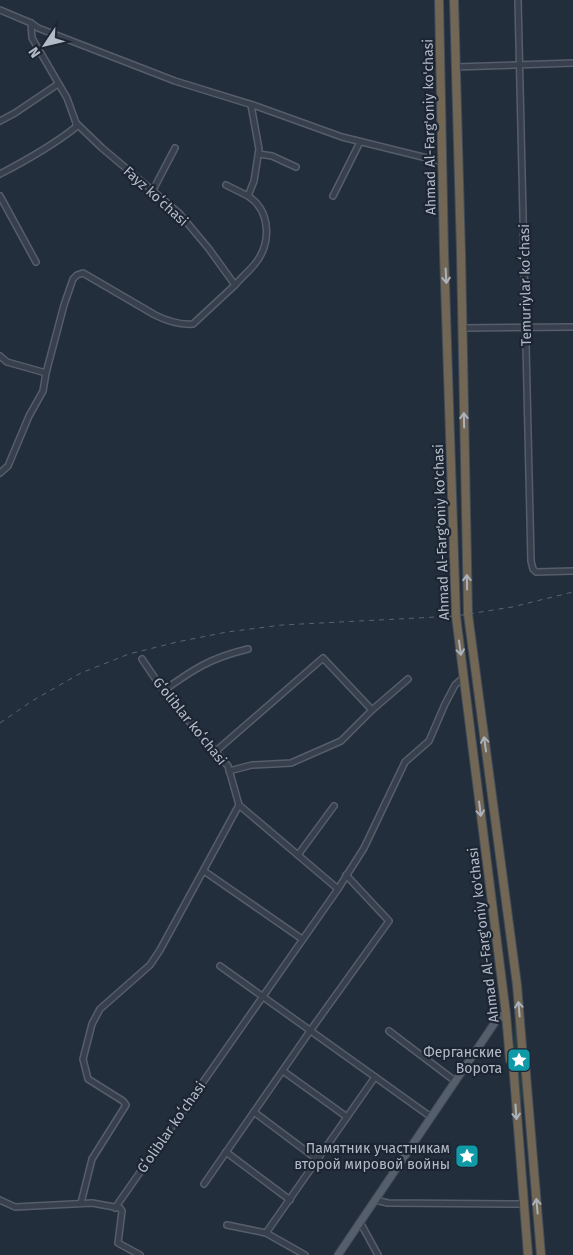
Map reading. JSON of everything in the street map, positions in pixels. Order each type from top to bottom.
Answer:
[{"type":"highway","name":"Ahmad Al-Farg'oniy ko'chasi","points":[[439,0],[444,253],[456,616],[506,1014],[528,1255]]},
{"type":"highway","name":"Ahmad Al-Farg'oniy ko'chasi","points":[[454,0],[468,614],[517,984],[541,1255]]},
{"type":"highway","points":[[444,253],[461,253]]},
{"type":"highway","points":[[486,855],[500,852]]},
{"type":"main road","points":[[338,1255],[498,1018],[506,1014]]},
{"type":"street","name":"Temuriylar koʻchasi","points":[[518,0],[531,562],[536,572],[573,571]]},
{"type":"street","points":[[0,10],[32,23],[38,28],[128,64],[360,142],[443,162]]},
{"type":"street","name":"Fayz koʻchasi","points":[[32,23],[32,38],[67,98],[76,123],[102,148],[179,213],[235,285]]},
{"type":"street","points":[[455,67],[573,63]]},
{"type":"street","points":[[0,121],[58,84]]},
{"type":"street","points":[[248,196],[254,180],[259,154],[257,132],[251,105]]},
{"type":"street","points":[[0,174],[58,141],[76,127],[76,123]]},
{"type":"street","points":[[333,196],[360,142]]},
{"type":"street","points":[[153,190],[175,148]]},
{"type":"street","points":[[259,154],[272,156],[296,167]]},
{"type":"street","points":[[0,473],[8,466],[29,416],[43,391],[64,305],[76,275],[83,273],[154,316],[184,325],[193,324],[256,264],[267,240],[264,213],[256,201],[226,186]]},
{"type":"street","points":[[0,196],[36,262]]},
{"type":"street","points":[[462,328],[573,327]]},
{"type":"street","points":[[0,356],[7,362],[46,373]]},
{"type":"street","points":[[163,691],[203,663],[224,654],[248,649]]},
{"type":"street","points":[[216,751],[323,658],[372,710]]},
{"type":"street","name":"Gʻoliblar koʻchasi","points":[[142,659],[163,691],[228,766],[240,805]]},
{"type":"street","name":"Gʻoliblar koʻchasi","points":[[115,1208],[338,889],[364,848],[405,762],[429,741],[452,691],[464,677]]},
{"type":"street","points":[[229,771],[252,765],[291,763],[341,741],[372,710],[408,679]]},
{"type":"street","points":[[81,1203],[92,1159],[126,1105],[123,1101],[88,1079],[83,1059],[92,1024],[100,1009],[150,965],[166,941],[240,805],[338,889]]},
{"type":"street","points":[[298,855],[334,806]]},
{"type":"street","points":[[204,871],[302,939]]},
{"type":"street","points":[[204,1184],[389,921],[346,875]]},
{"type":"street","points":[[220,966],[431,1117]]},
{"type":"street","points":[[388,1031],[455,1082]]},
{"type":"street","points":[[282,1071],[347,1117]]},
{"type":"street","points":[[266,1233],[375,1077]]},
{"type":"street","points":[[254,1112],[318,1160]]},
{"type":"street","points":[[226,1152],[290,1200]]},
{"type":"street","points":[[0,1200],[15,1207],[92,1203],[120,1208],[122,1211],[118,1243],[140,1255]]},
{"type":"street","points":[[375,1200],[388,1204],[524,1204]]},
{"type":"street","points":[[360,1222],[378,1255]]},
{"type":"street","points":[[227,1224],[266,1233],[305,1255]]},
{"type":"green space","points":[[515,1019],[523,1061],[524,1084],[522,1104],[515,1062]]},
{"type":"railway","points":[[0,723],[32,701],[81,673],[129,654],[177,642],[227,632],[282,625],[456,616],[512,607],[573,592]]},
{"type":"place","name":"Ферганские Ворота","points":[[519,1060]]},
{"type":"place","name":"Памятник участникам второй мировой войны","points":[[467,1156]]}]
